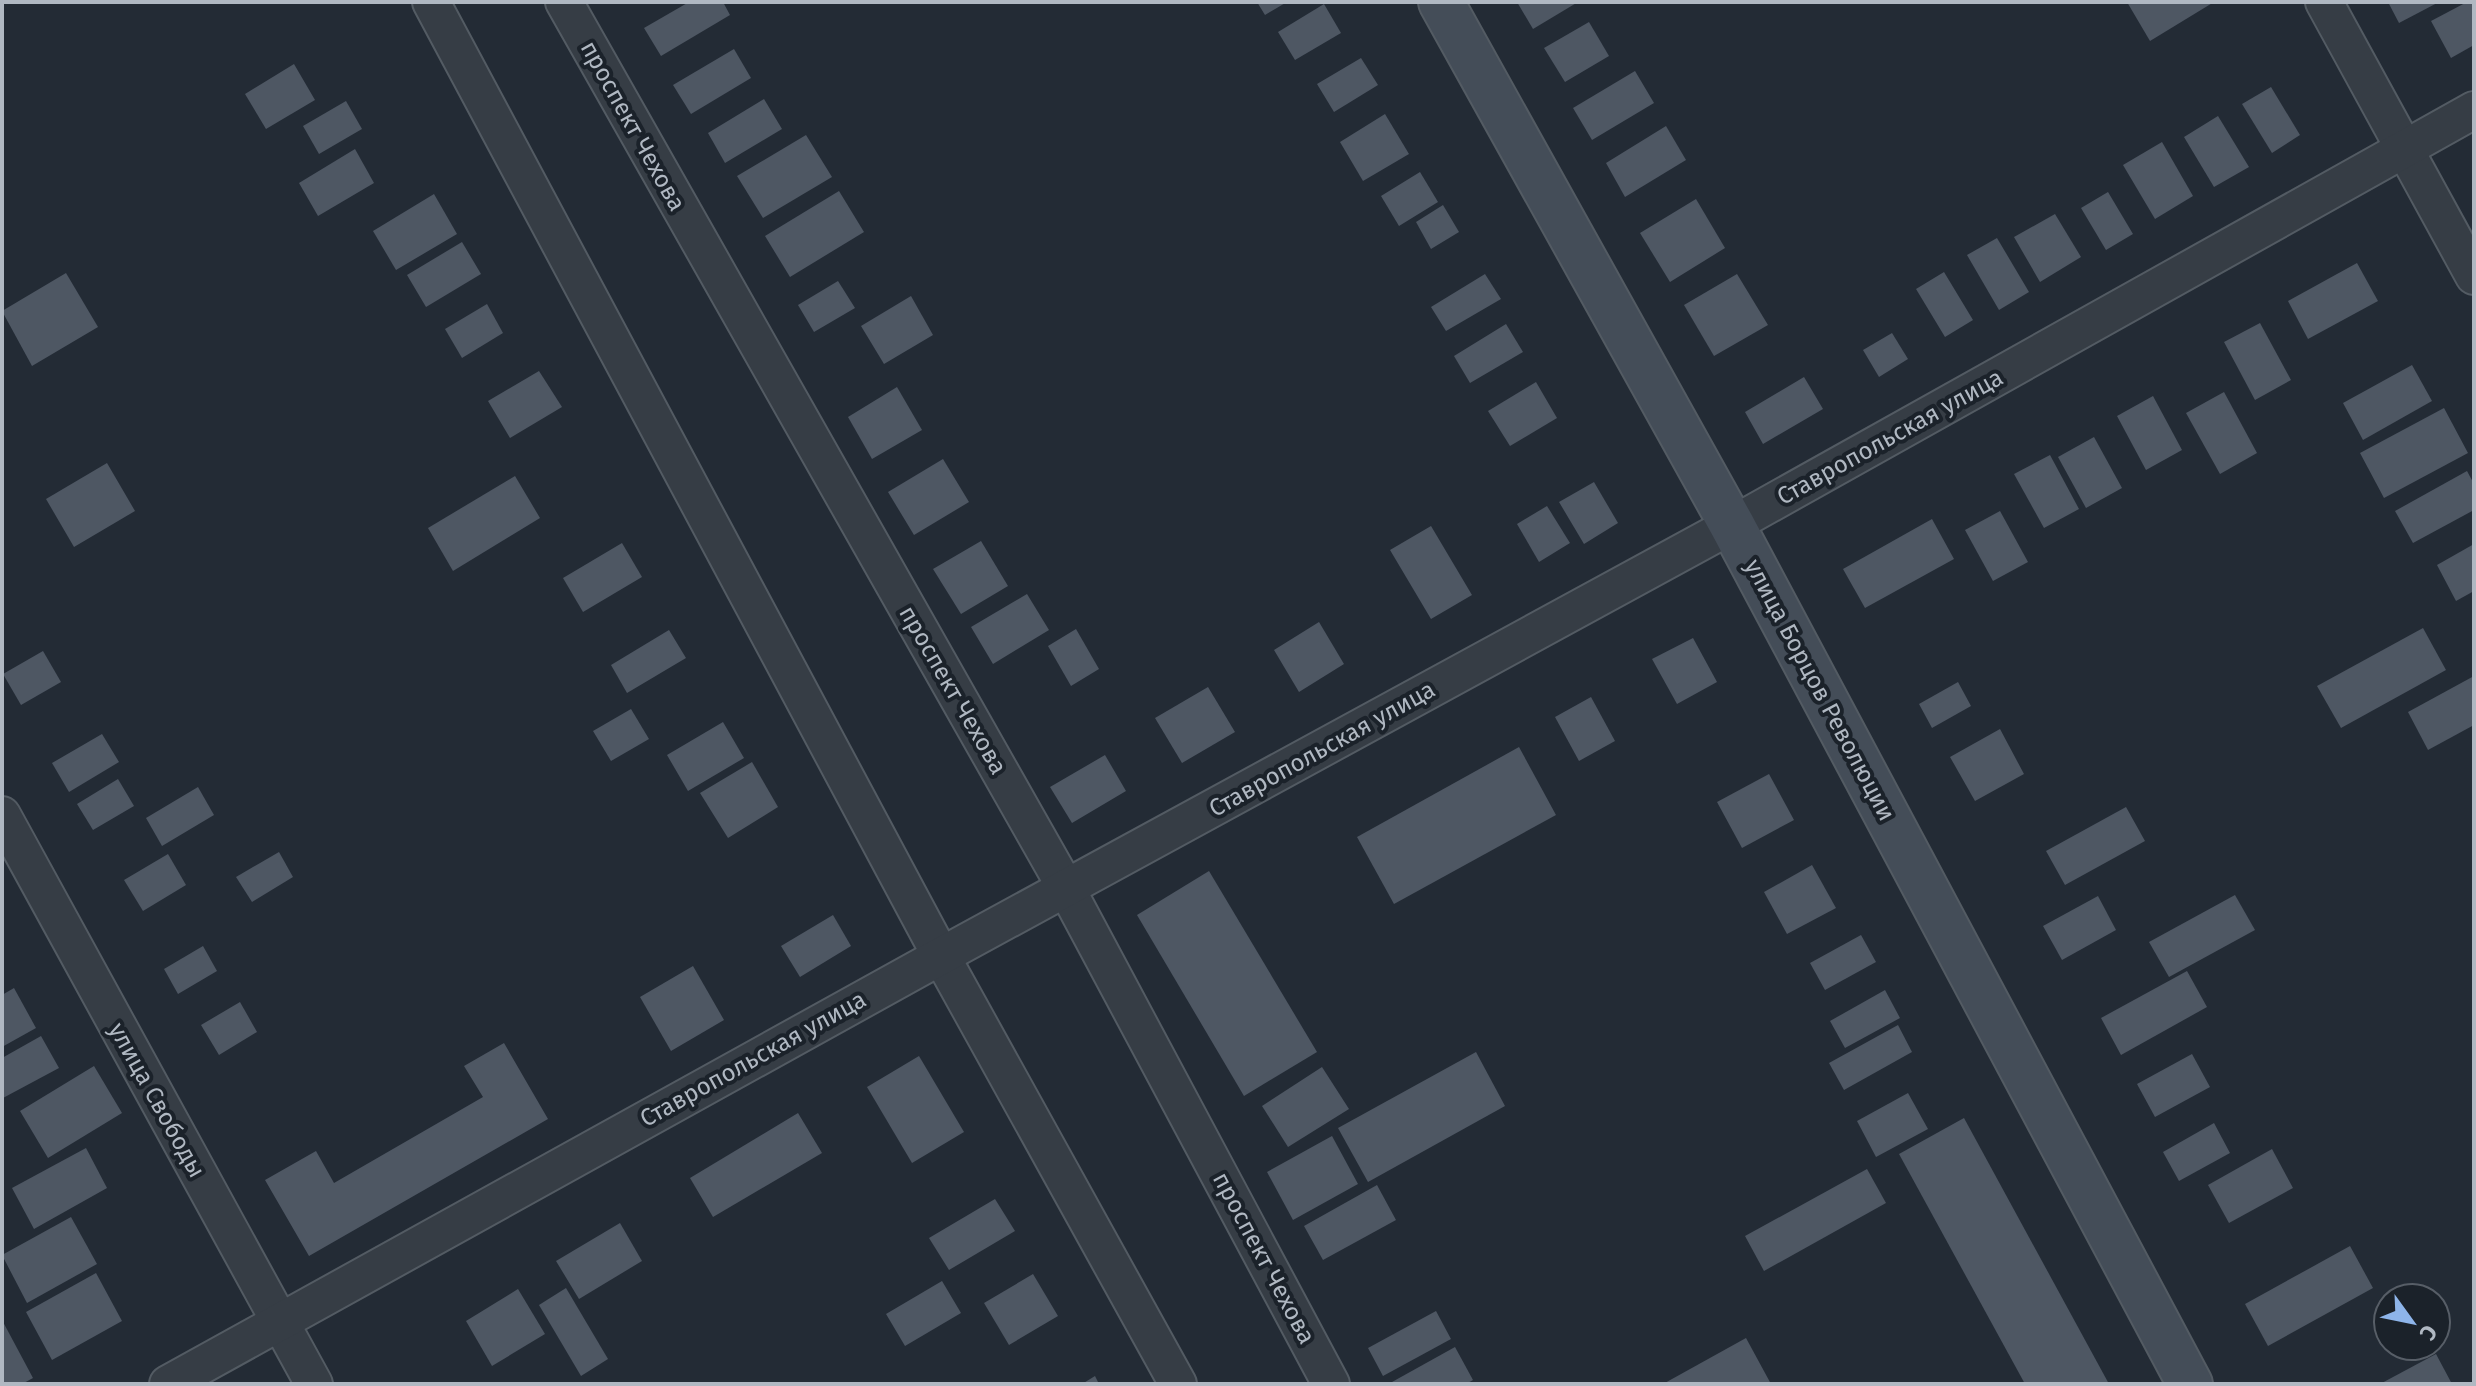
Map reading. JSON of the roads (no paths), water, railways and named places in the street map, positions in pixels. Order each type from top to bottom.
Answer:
[{"type":"street","points":[[431,2],[941,956],[1178,1384]]},
{"type":"street","name":"проспект Чехова","points":[[564,2],[1066,888],[1331,1384]]},
{"type":"street","name":"улица Борцов Революции","points":[[1441,2],[1732,525],[2190,1384]]},
{"type":"street","points":[[2324,2],[2474,276]]},
{"type":"street","name":"Ставропольская улица","points":[[168,1384],[941,956],[1732,525],[2474,110]]},
{"type":"street","name":"улица Свободы","points":[[2,815],[314,1384]]}]
